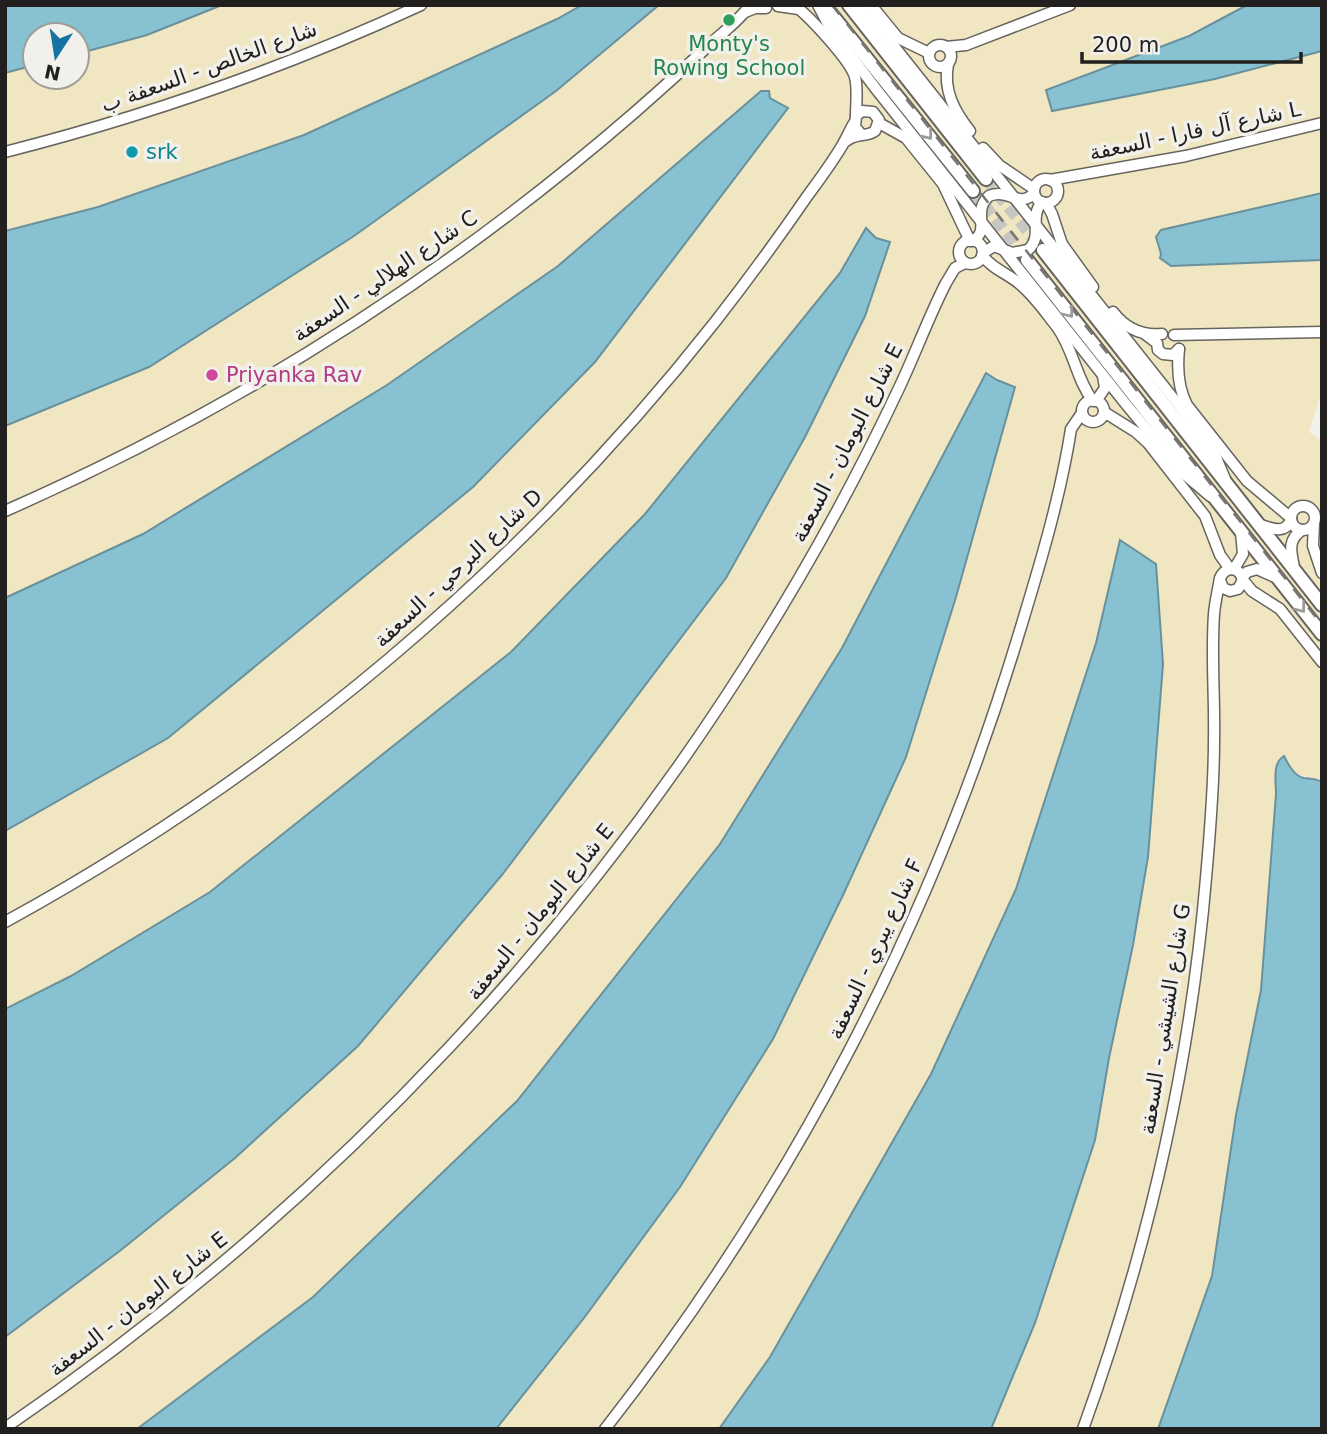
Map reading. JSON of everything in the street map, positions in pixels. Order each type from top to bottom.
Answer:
[{"type":"main road","points":[[824,5],[973,191]]},
{"type":"main road","points":[[849,5],[986,179]]},
{"type":"main road","points":[[1042,250],[1322,605]]},
{"type":"main road","points":[[1027,260],[1322,634]]},
{"type":"street","name":"شارع الخالص - السعفة ب","points":[[5,152],[109,123],[218,87],[421,5]]},
{"type":"street","points":[[818,5],[830,28],[876,89],[1125,403],[1183,473],[1217,501]]},
{"type":"street","points":[[858,5],[911,66],[1158,379],[1215,455],[1226,483]]},
{"type":"street","points":[[871,5],[898,38],[914,45],[950,52],[944,64],[951,102],[993,160],[1018,177],[1039,186],[1055,184],[1050,199],[1035,213],[1035,242],[1028,250],[1012,253],[993,246],[976,258]]},
{"type":"street","points":[[911,66],[922,64],[935,50],[966,45],[1070,5]]},
{"type":"street","points":[[797,7],[809,17],[851,68],[856,81],[858,101],[868,119],[898,132],[947,190],[961,225],[965,244],[960,257],[976,258],[995,267],[1022,286],[1057,328],[1072,351],[1093,410],[1144,439],[1200,509],[1212,530],[1220,555],[1260,596],[1280,610],[1322,662]]},
{"type":"street","name":"شارع الهلالي - السعفة C","points":[[5,511],[121,456],[310,351],[401,292],[575,163],[658,93],[747,9],[797,7]]},
{"type":"street","points":[[927,88],[928,78],[966,45]]},
{"type":"street","points":[[935,50],[931,63],[944,64]]},
{"type":"street","name":"شارع البرحي - السعفة D","points":[[5,922],[143,841],[256,764],[365,680],[468,590],[565,494],[657,393],[743,286],[845,142],[868,119],[876,101],[876,89]]},
{"type":"street","points":[[868,119],[885,113],[897,114]]},
{"type":"street","name":"شارع البرحي - السعفة D","points":[[845,142],[860,133],[868,135],[868,119]]},
{"type":"street","name":"شارع آل فارا - السعفة L","points":[[1039,186],[1075,176],[1186,156],[1322,124]]},
{"type":"street","name":"شارع آل فارا - السعفة L","points":[[1050,199],[1065,181],[1075,176]]},
{"type":"street","points":[[981,220],[982,204],[989,196],[999,193],[1026,199],[1039,186]]},
{"type":"street","points":[[1039,186],[1037,199],[1050,199]]},
{"type":"street","points":[[1050,199],[1062,244],[1085,276],[1122,322],[1159,341],[1163,354],[1169,356],[1178,370]]},
{"type":"street","name":"شارع البومان - السعفة E","points":[[943,288],[949,268],[965,244],[978,237],[982,231],[981,220]]},
{"type":"street","points":[[965,244],[981,246],[976,258]]},
{"type":"street","name":"شارع البومان - السعفة E","points":[[5,1428],[140,1330],[295,1201],[421,1079],[485,1011],[555,929],[622,845],[677,769],[773,623],[876,435],[943,288],[955,268],[976,258]]},
{"type":"street","points":[[1141,358],[1149,356],[1159,341],[1174,335],[1322,332]]},
{"type":"street","points":[[1158,379],[1157,367],[1162,360],[1199,334]]},
{"type":"street","points":[[1174,335],[1179,340],[1178,370],[1183,396],[1190,409],[1247,481],[1291,519],[1293,526],[1303,530],[1313,546],[1322,573]]},
{"type":"street","points":[[1093,410],[1105,385],[1100,370]]},
{"type":"street","points":[[1093,410],[1115,400],[1125,403]]},
{"type":"street","name":"شارع يبري - السعفة F","points":[[606,1429],[690,1314],[770,1191],[848,1052],[900,947],[951,829],[999,698],[1039,563],[1073,424],[1093,410]]},
{"type":"street","points":[[1275,504],[1286,508],[1309,508],[1314,513],[1318,518],[1313,546]]},
{"type":"street","points":[[1261,526],[1281,530],[1288,526],[1292,512],[1297,508]]},
{"type":"street","points":[[1294,567],[1291,542],[1295,535],[1318,518]]},
{"type":"street","points":[[1241,531],[1243,554],[1232,569],[1220,578],[1221,586],[1232,591],[1260,596]]},
{"type":"street","name":"شارع الشيشي - السعفة G","points":[[1083,1429],[1137,1254],[1165,1145],[1188,1024],[1202,924],[1211,811],[1216,604],[1220,555]]},
{"type":"street","points":[[1216,604],[1251,570],[1258,569],[1278,579]]},
{"type":"sand","points":[[222,5],[582,5],[304,135],[98,207],[5,231],[5,73],[21,69],[21,91],[91,91],[91,50],[147,34]]},
{"type":"sand","points":[[659,5],[1247,5],[1152,50],[1054,85],[1053,111],[1214,79],[1322,51],[1322,193],[1161,230],[1156,244],[1161,254],[1246,264],[1322,260],[1322,399],[1319,399],[1309,432],[1322,441],[1322,782],[1297,774],[1285,758],[1276,768],[1261,990],[1236,1115],[1212,1276],[1158,1429],[991,1429],[1035,1323],[1063,1232],[1109,1058],[1148,857],[1163,664],[1156,564],[1121,540],[1096,643],[1016,889],[931,1074],[770,1357],[719,1429],[496,1429],[584,1318],[680,1187],[773,1039],[906,757],[956,597],[1015,387],[986,373],[842,648],[720,844],[517,1101],[313,1297],[137,1429],[5,1429],[5,1337],[121,1250],[235,1158],[358,1046],[502,875],[726,578],[805,437],[889,242],[876,238],[865,228],[840,273],[645,514],[511,652],[210,892],[71,976],[5,1008],[5,831],[168,738],[783,105],[770,98],[558,266],[387,385],[143,534],[5,598],[5,426],[149,367],[354,236],[556,91]]},
{"type":"water","points":[[5,5],[222,5],[147,35],[91,50],[91,21],[21,21],[21,69],[5,73]]},
{"type":"water","points":[[582,5],[659,5],[556,91],[354,236],[149,367],[5,426],[5,231],[98,207],[304,135]]},
{"type":"water","points":[[1247,5],[1322,5],[1322,51],[1215,79],[1052,111],[1046,90],[1189,36]]},
{"type":"water","points":[[761,91],[769,91],[770,98],[788,108],[595,362],[473,487],[168,738],[5,831],[5,598],[143,534],[387,385],[558,266]]},
{"type":"water","points":[[1322,193],[1322,260],[1171,266],[1160,258],[1156,237],[1161,230]]},
{"type":"water","points":[[866,228],[876,238],[890,242],[865,316],[805,437],[726,578],[502,875],[358,1046],[235,1158],[121,1250],[5,1337],[5,1009],[71,976],[210,892],[511,652],[645,514],[840,273]]},
{"type":"water","points":[[986,373],[1015,387],[956,597],[906,757],[844,893],[773,1039],[680,1187],[584,1318],[496,1429],[137,1429],[313,1297],[517,1101],[720,844],[842,648]]},
{"type":"water","points":[[1120,540],[1156,564],[1163,664],[1148,857],[1095,1140],[1035,1323],[991,1429],[719,1429],[770,1357],[931,1074],[1016,889],[1096,643]]},
{"type":"water","points":[[1284,756],[1297,775],[1322,782],[1322,1429],[1158,1429],[1212,1276],[1236,1115],[1261,990],[1276,794],[1275,773],[1280,759]]},
{"type":"tunnel","points":[[986,179],[1043,250]]},
{"type":"tunnel","points":[[973,191],[1027,259]]},
{"type":"railway","points":[[832,5],[1322,625]]},
{"type":"place","name":"Monty's Rowing School","points":[[729,20]]},
{"type":"place","name":"srk","points":[[132,152]]},
{"type":"place","name":"Priyanka Rav","points":[[212,375]]}]
